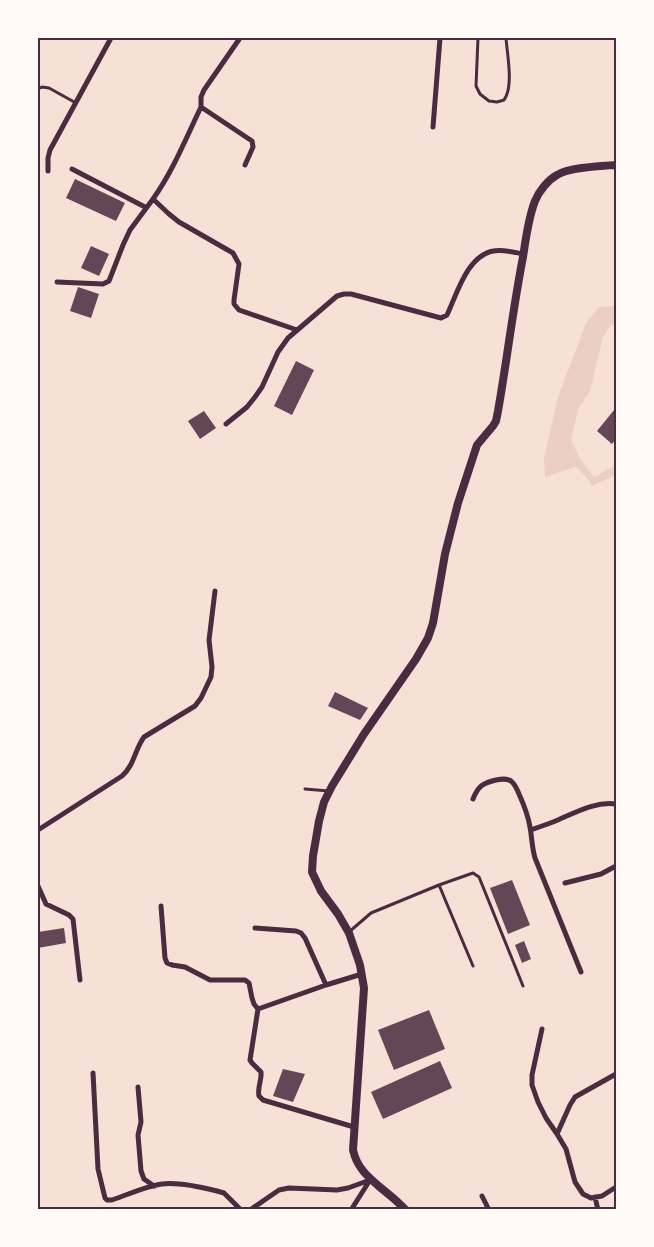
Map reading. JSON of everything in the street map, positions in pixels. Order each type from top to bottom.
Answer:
[{"type":"street","points":[[48,171],[50,150],[111,38]]},
{"type":"street","points":[[56,282],[103,284],[110,281],[122,244],[146,207],[164,184],[171,170],[201,107],[201,97],[204,90],[240,38]]},
{"type":"street","points":[[433,127],[440,38]]},
{"type":"street","points":[[201,107],[252,141],[253,147],[245,165]]},
{"type":"street","points":[[406,1210],[370,1180],[355,1160],[353,1150],[354,1127],[364,988],[362,974],[349,932],[321,891],[312,872],[319,821],[329,791],[364,734],[416,659],[428,638],[433,623],[448,538],[460,497],[477,445],[496,421],[512,317],[532,209],[538,196],[556,176],[566,172],[616,165]]},
{"type":"street","points":[[72,169],[146,207]]},
{"type":"street","points":[[153,198],[179,222],[234,253],[238,264],[234,304],[239,310],[297,330]]},
{"type":"street","points":[[226,424],[256,397],[283,344],[337,296],[351,294],[431,317],[441,318],[447,315],[466,274],[479,257],[494,250],[523,254]]},
{"type":"street","points":[[38,830],[122,776],[130,767],[140,742],[144,738],[199,703],[211,678],[212,667],[209,640],[215,591]]},
{"type":"street","points":[[473,799],[481,785],[502,778],[508,779],[516,786],[526,809],[535,858],[581,972]]},
{"type":"street","points":[[531,830],[585,809],[606,804],[616,804]]},
{"type":"street","points":[[565,883],[601,874],[616,866]]},
{"type":"street","points":[[38,886],[46,904],[69,915],[73,919],[80,980]]},
{"type":"street","points":[[161,906],[167,963],[185,967],[210,980],[245,980],[250,983],[252,998],[258,1009],[250,1060],[261,1072],[259,1096],[263,1100],[354,1127]]},
{"type":"street","points":[[256,928],[301,933],[326,985]]},
{"type":"street","points":[[258,1009],[362,974]]},
{"type":"street","points":[[542,1029],[531,1082],[546,1118],[566,1149],[575,1182],[583,1194],[591,1198],[602,1196],[616,1187]]},
{"type":"street","points":[[93,1073],[98,1169],[104,1196],[107,1200],[162,1184],[172,1184],[199,1187],[224,1193],[241,1210]]},
{"type":"street","points":[[557,1134],[575,1097],[616,1074]]},
{"type":"street","points":[[138,1087],[141,1122],[138,1135],[140,1171],[144,1179],[154,1186]]},
{"type":"street","points":[[250,1210],[279,1190],[289,1188],[336,1190],[370,1180]]},
{"type":"street","points":[[351,1210],[370,1180]]},
{"type":"street","points":[[482,1196],[489,1210]]},
{"type":"street","points":[[595,1197],[598,1210]]},
{"type":"lane","points":[[478,38],[476,86],[484,98],[497,102],[504,100],[508,93],[506,38]]},
{"type":"lane","points":[[38,89],[42,87],[49,88],[76,103]]},
{"type":"lane","points":[[305,789],[329,791]]},
{"type":"lane","points":[[349,932],[371,913],[473,873],[479,877],[523,986]]},
{"type":"lane","points":[[439,885],[473,966]]},
{"type":"shaded area","points":[[616,306],[616,327],[611,325],[603,337],[590,391],[578,409],[571,440],[580,459],[594,477],[616,465],[616,475],[592,486],[589,480],[576,467],[545,477],[544,458],[558,397],[586,323],[599,307]]},
{"type":"building","points":[[75,179],[125,203],[116,221],[66,198]]},
{"type":"building","points":[[91,246],[109,254],[99,276],[81,268]]},
{"type":"building","points":[[78,287],[99,294],[91,318],[70,311]]},
{"type":"building","points":[[296,361],[314,370],[292,415],[274,406]]},
{"type":"building","points":[[614,410],[616,412],[616,439],[612,444],[597,431]]},
{"type":"building","points":[[204,411],[216,428],[200,439],[188,421]]},
{"type":"building","points":[[335,692],[368,708],[360,720],[328,706]]},
{"type":"building","points":[[512,880],[530,925],[508,934],[490,888]]},
{"type":"building","points":[[64,928],[66,943],[38,948],[38,932]]},
{"type":"building","points":[[524,941],[531,959],[522,963],[515,945]]},
{"type":"building","points":[[429,1010],[445,1049],[394,1070],[378,1030]]},
{"type":"building","points":[[440,1061],[452,1088],[383,1119],[371,1092]]},
{"type":"building","points":[[283,1069],[305,1074],[293,1102],[273,1096]]}]
